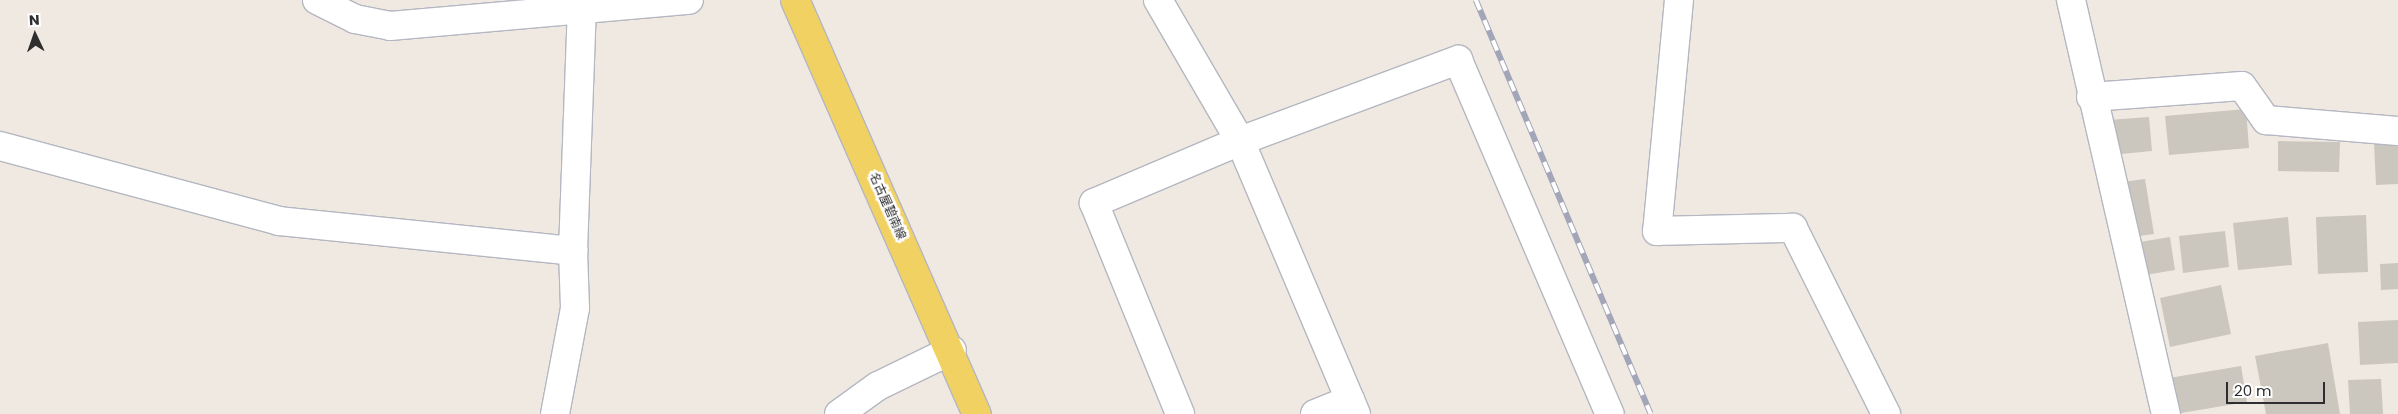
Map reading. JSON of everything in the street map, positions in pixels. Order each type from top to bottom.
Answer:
[{"type":"main road","name":"名古屋碧南線","points":[[796,0],[952,350],[977,414]]},
{"type":"street","points":[[317,0],[355,19],[390,26],[688,0]]},
{"type":"street","points":[[1158,0],[1240,140],[1353,407],[1315,414]]},
{"type":"street","points":[[1679,0],[1657,231],[1794,228],[1886,414]]},
{"type":"street","points":[[2071,0],[2090,97],[2166,414]]},
{"type":"street","points":[[555,414],[575,308],[572,251],[582,8]]},
{"type":"street","points":[[1180,414],[1094,203],[1240,140],[1458,60],[1610,414]]},
{"type":"street","points":[[2090,97],[2242,86],[2266,120],[2398,131]]},
{"type":"street","points":[[0,146],[279,221],[572,251]]},
{"type":"street","points":[[839,414],[878,386],[952,350]]},
{"type":"building","points":[[2246,109],[2249,148],[2169,155],[2165,116]]},
{"type":"building","points":[[2149,117],[2152,151],[2111,155],[2108,120]]},
{"type":"building","points":[[2278,141],[2340,142],[2339,172],[2278,171]]},
{"type":"building","points":[[2398,142],[2398,184],[2376,185],[2374,143]]},
{"type":"building","points":[[2145,179],[2154,234],[2132,237],[2122,182]]},
{"type":"building","points":[[2366,215],[2368,272],[2318,274],[2316,217]]},
{"type":"building","points":[[2288,217],[2292,265],[2238,270],[2233,223]]},
{"type":"building","points":[[2225,231],[2229,267],[2183,273],[2179,236]]},
{"type":"building","points":[[2170,237],[2175,270],[2139,276],[2134,243]]},
{"type":"building","points":[[2398,263],[2398,289],[2381,290],[2380,264]]},
{"type":"building","points":[[2221,285],[2231,334],[2170,347],[2160,298]]},
{"type":"building","points":[[2398,320],[2398,363],[2360,365],[2358,322]]},
{"type":"building","points":[[2328,343],[2340,414],[2266,414],[2255,356]]},
{"type":"building","points":[[2241,366],[2247,402],[2175,414],[2169,378]]},
{"type":"building","points":[[2381,379],[2383,414],[2350,414],[2348,380]]},
{"type":"railway","points":[[1476,0],[1651,414]]}]
